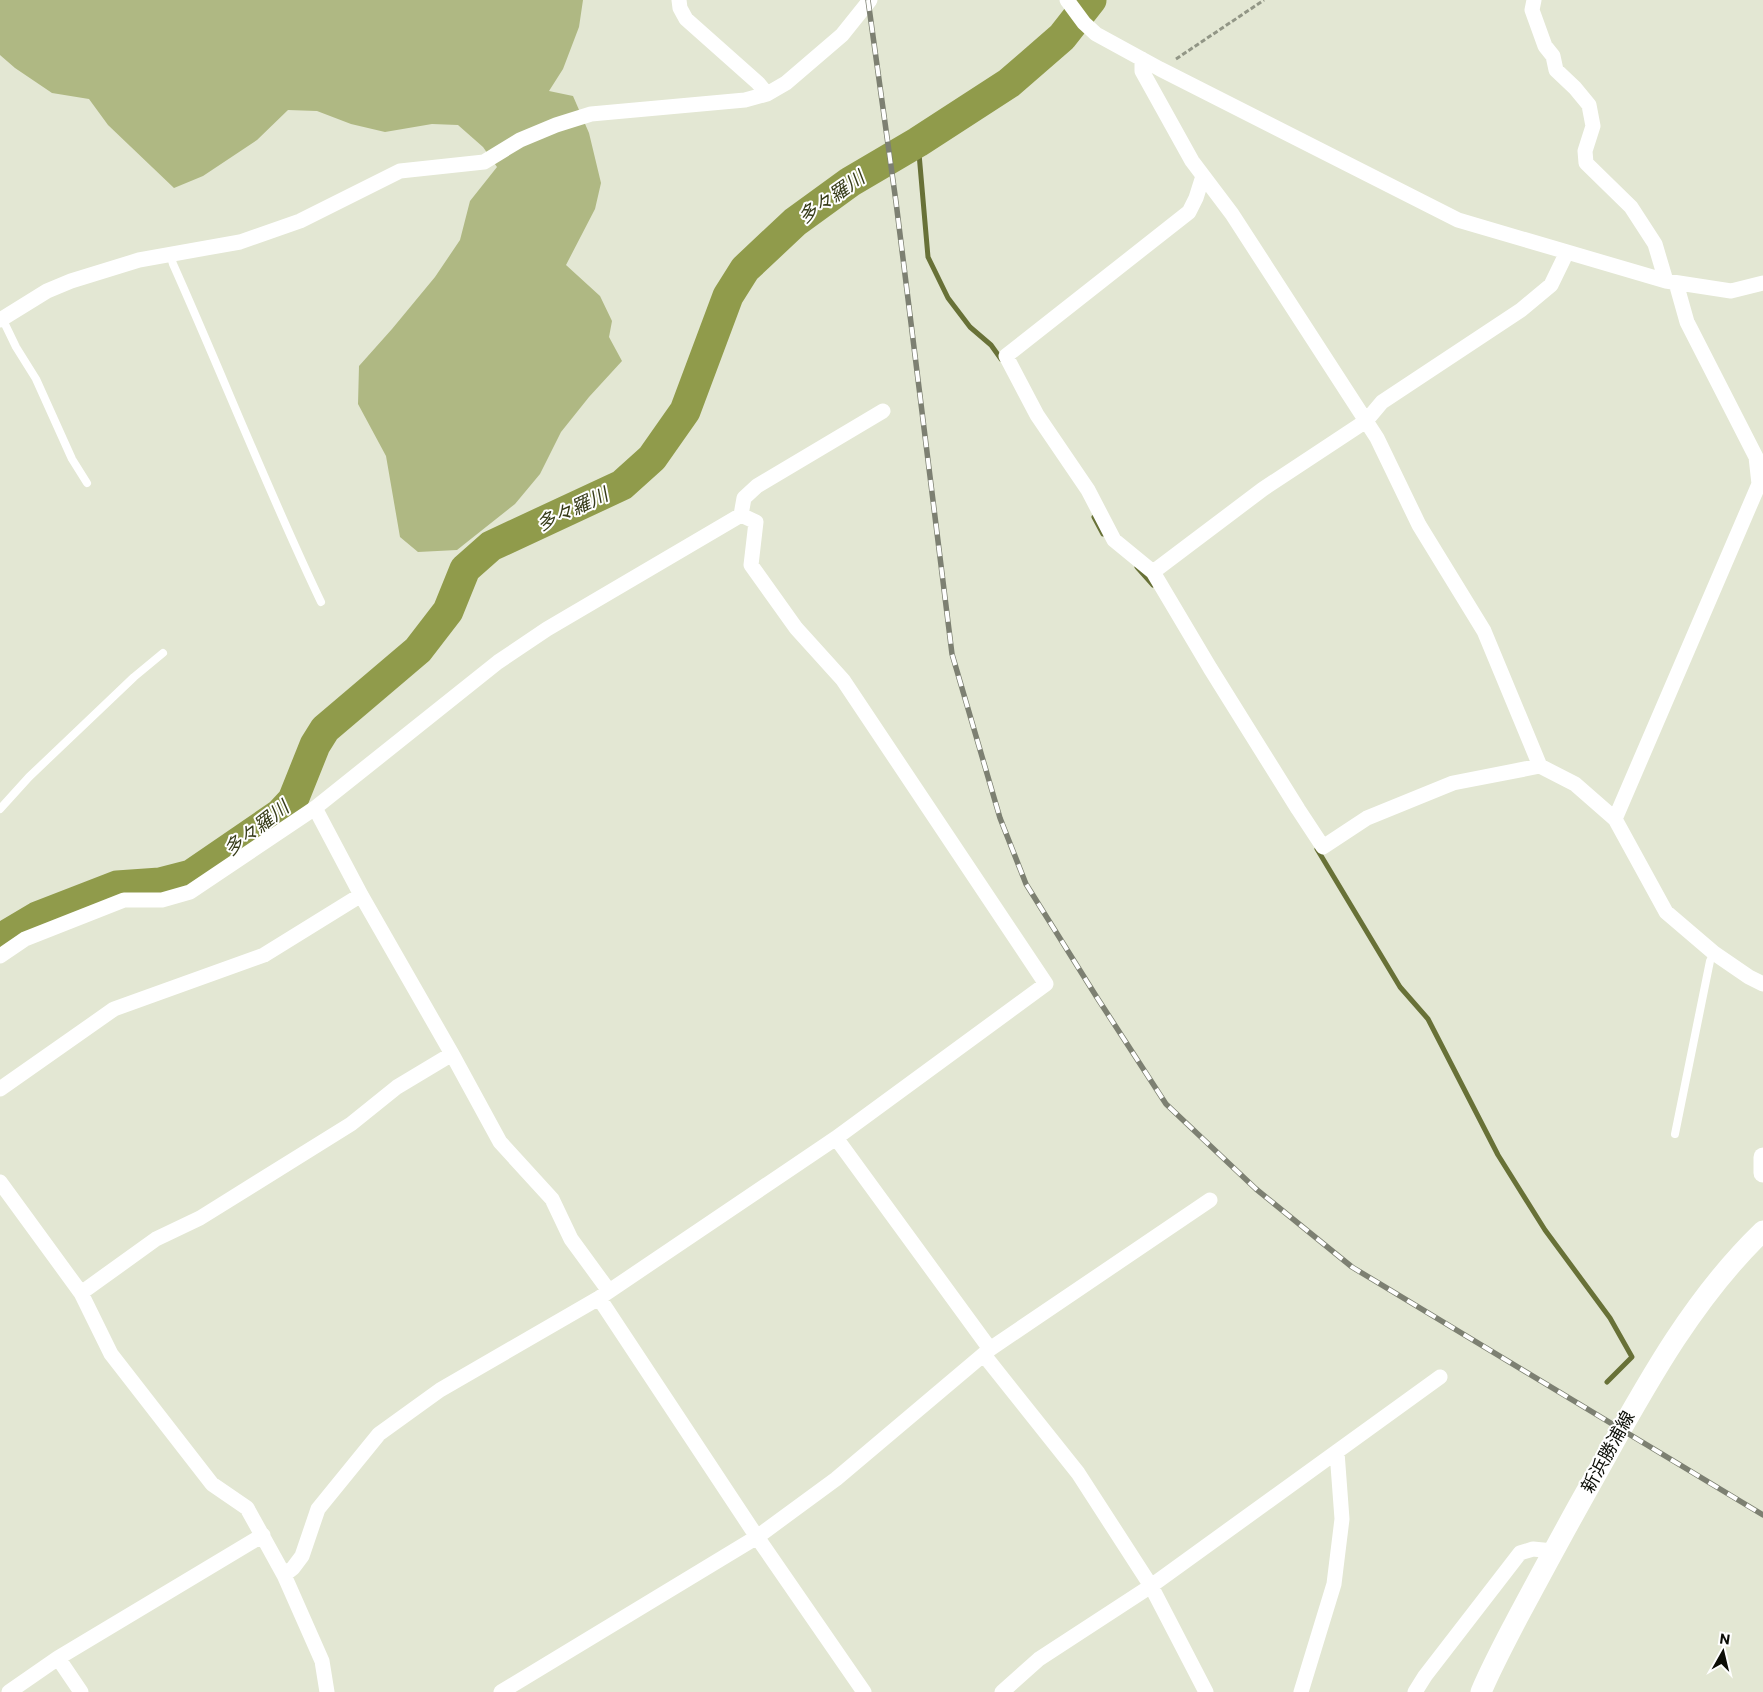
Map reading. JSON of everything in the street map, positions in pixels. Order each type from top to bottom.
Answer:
[{"type":"main road","name":"新浜勝浦線","points":[[1481,1692],[1490,1669],[1553,1551],[1634,1406],[1668,1350],[1717,1282],[1742,1251],[1763,1231]]},
{"type":"street","points":[[679,0],[680,8],[686,19],[758,83],[767,94]]},
{"type":"street","points":[[1,319],[47,291],[72,281],[139,260],[240,242],[300,222],[400,171],[484,162],[520,140],[556,125],[591,114],[745,100],[767,94],[786,83],[842,34],[870,0]]},
{"type":"street","points":[[1534,0],[1532,10],[1545,46],[1553,56],[1556,70],[1589,105],[1593,126],[1585,151],[1586,163],[1631,207],[1655,244],[1687,322],[1756,457],[1759,484],[1615,819]]},
{"type":"street","points":[[1068,2],[1084,23],[1096,34],[1160,69],[1458,220],[1671,282],[1731,291],[1763,283]]},
{"type":"street","points":[[1142,59],[1142,71],[1192,162],[1232,214],[1377,438],[1419,525],[1484,631],[1540,766]]},
{"type":"street","points":[[1202,176],[1196,198],[1189,212],[1006,356],[1037,414],[1088,490],[1114,540],[1153,572],[1210,668],[1323,847],[1368,818],[1453,783],[1540,766],[1575,784],[1615,819],[1666,912],[1714,953],[1749,977],[1763,984]]},
{"type":"street","points":[[1153,572],[1263,489],[1366,421],[1382,402],[1529,304],[1552,285],[1567,252]]},
{"type":"street","points":[[0,956],[25,939],[124,900],[162,900],[190,892],[315,808],[498,662],[547,629],[741,515],[744,498],[757,486],[883,411]]},
{"type":"street","points":[[284,1575],[293,1568],[302,1556],[318,1509],[379,1434],[440,1390],[604,1295],[836,1138],[1046,984],[843,680],[796,628],[751,565],[756,522],[741,515]]},
{"type":"street","points":[[315,808],[361,895],[500,1142],[552,1199],[571,1239],[604,1295],[757,1537],[864,1692]]},
{"type":"street","points":[[0,1089],[114,1010],[264,955],[361,895]]},
{"type":"street","points":[[81,1293],[156,1238],[200,1218],[269,1173],[352,1124],[397,1087],[452,1054]]},
{"type":"street","points":[[836,1138],[987,1352],[1078,1474],[1151,1586],[1206,1692]]},
{"type":"street","points":[[1763,1157],[1763,1173]]},
{"type":"street","points":[[0,1182],[81,1293],[110,1354],[212,1484],[247,1508],[284,1575],[322,1661],[328,1692]]},
{"type":"street","points":[[501,1692],[757,1537],[836,1479],[987,1352],[1210,1200]]},
{"type":"street","points":[[1002,1692],[1039,1660],[1151,1586],[1440,1377]]},
{"type":"street","points":[[1301,1692],[1334,1584],[1342,1519],[1336,1452]]},
{"type":"street","points":[[9,1692],[58,1658],[263,1535]]},
{"type":"street","points":[[1415,1692],[1520,1553],[1532,1549],[1553,1551]]},
{"type":"street","points":[[58,1658],[81,1692]]},
{"type":"lane","points":[[170,254],[295,547],[321,602]]},
{"type":"lane","points":[[1,319],[36,379],[72,459],[87,483]]},
{"type":"lane","points":[[0,809],[36,770],[134,677],[163,653]]},
{"type":"lane","points":[[1675,1134],[1710,961],[1714,953]]},
{"type":"path","points":[[1160,69],[1264,0]]},
{"type":"green space","points":[[0,0],[583,0],[579,27],[563,69],[549,91],[573,96],[589,133],[601,183],[595,209],[566,265],[600,296],[612,321],[609,337],[622,361],[589,397],[561,432],[540,474],[515,504],[457,550],[418,552],[400,537],[386,456],[358,404],[359,366],[435,277],[460,240],[470,201],[497,167],[483,147],[458,125],[432,124],[385,132],[351,124],[317,111],[288,110],[257,140],[203,176],[174,188],[108,125],[89,99],[52,93],[15,68],[0,55]]},
{"type":"waterway","name":"多々羅川","points":[[0,939],[37,917],[117,886],[160,883],[191,875],[280,814],[293,800],[315,745],[325,729],[418,650],[448,611],[465,569],[491,546],[622,485],[652,458],[685,411],[728,296],[745,269],[795,222],[850,182],[918,142],[1009,83],[1062,37],[1091,0]]},
{"type":"waterway","points":[[918,142],[928,257],[948,298],[970,327],[991,345],[1001,359]]},
{"type":"waterway","points":[[1094,517],[1103,534]]},
{"type":"waterway","points":[[1137,567],[1153,585]]},
{"type":"waterway","points":[[1317,849],[1400,987],[1428,1019],[1498,1155],[1545,1230],[1610,1318],[1632,1357],[1607,1382]]},
{"type":"railway","points":[[868,0],[896,202],[952,654],[1000,818],[1026,884],[1166,1104],[1256,1189],[1352,1267],[1763,1515]]}]
